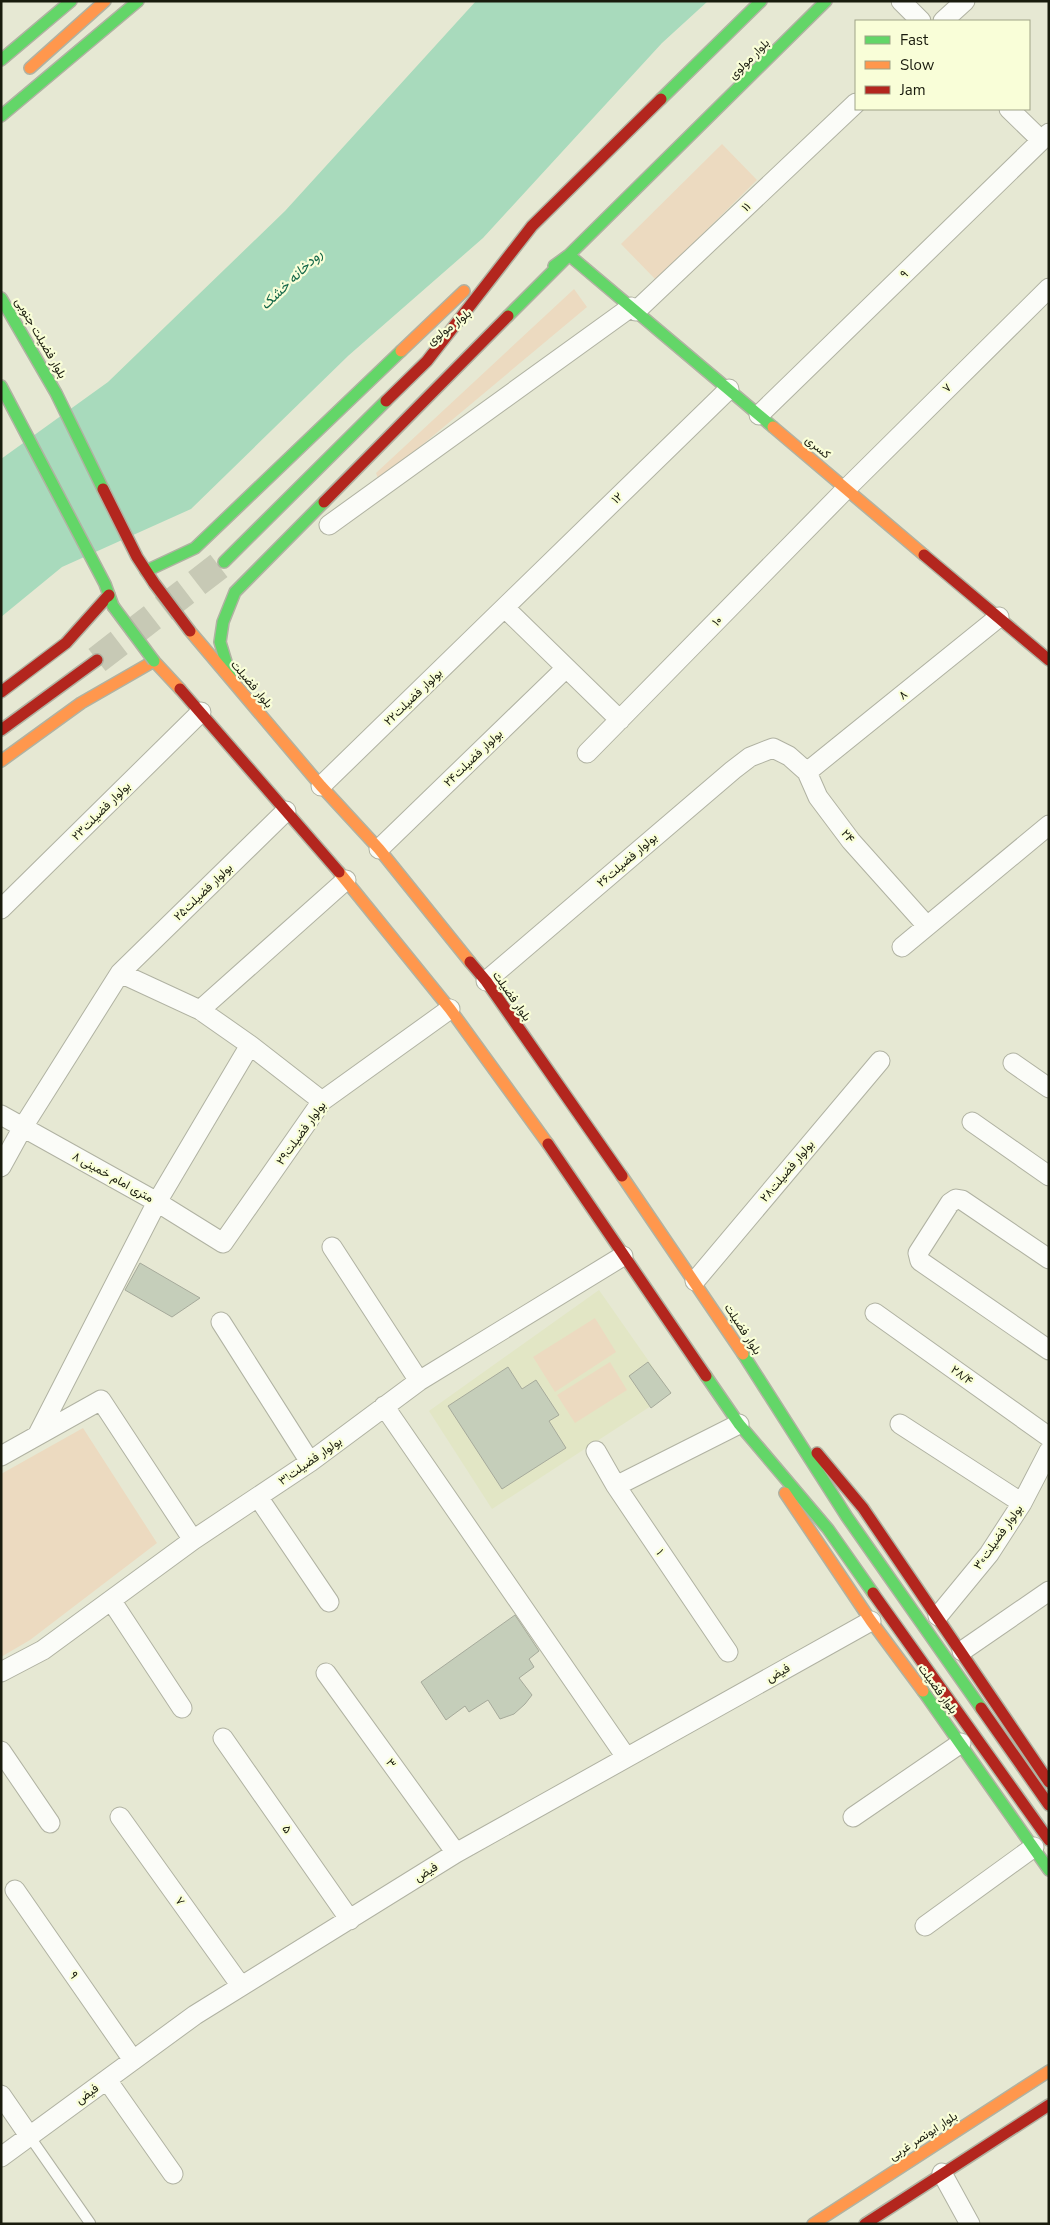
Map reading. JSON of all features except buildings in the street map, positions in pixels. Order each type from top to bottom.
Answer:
[{"type":"main road","points":[[1,60],[71,1]]},
{"type":"main road","points":[[22,75],[105,1]]},
{"type":"main road","points":[[1,116],[138,1]]},
{"type":"main road","name":"بلوار مولوی","points":[[427,362],[532,226],[761,1]]},
{"type":"main road","name":"بلوار مولوی","points":[[506,302],[569,255],[826,1]]},
{"type":"main road","points":[[146,570],[195,548],[532,226]]},
{"type":"main road","points":[[231,681],[220,642],[223,622],[235,592],[569,255]]},
{"type":"main road","name":"کسری","points":[[569,255],[1049,660]]},
{"type":"main road","name":"بلوار فضیلت جنوبی","points":[[1,298],[56,393],[137,556]]},
{"type":"main road","name":"بلوار مولوی","points":[[427,362],[458,338]]},
{"type":"main road","points":[[224,562],[427,362]]},
{"type":"main road","name":"بلوار فضیلت","points":[[1,386],[21,420],[109,595],[154,661],[201,712],[346,880],[450,1009],[566,1162],[622,1256],[740,1424],[871,1621],[961,1743],[1041,1843]]},
{"type":"main road","name":"بلوار فضیلت","points":[[137,556],[154,584],[190,632],[321,786],[379,849],[486,981],[593,1145],[695,1281],[847,1517],[1049,1805]]},
{"type":"main road","points":[[1,692],[66,642],[109,595]]},
{"type":"main road","points":[[1,730],[97,660]]},
{"type":"main road","points":[[1,761],[81,703],[154,661]]},
{"type":"main road","name":"بلوار فضیلت","points":[[776,1404],[863,1508],[962,1651],[1043,1759],[1049,1782]]},
{"type":"main road","name":"بلوار فضیلت","points":[[740,1424],[828,1529],[1041,1843],[1049,1870]]},
{"type":"main road","name":"بلوار ابونصر غربی","points":[[813,2224],[1049,2071]]},
{"type":"main road","points":[[865,2224],[1049,2105]]},
{"type":"street","points":[[901,1],[920,20]]},
{"type":"street","points":[[944,20],[965,1]]},
{"type":"street","name":"۱۱","points":[[329,525],[633,309],[855,104]]},
{"type":"street","points":[[1010,110],[1045,137]]},
{"type":"street","name":"۹","points":[[759,415],[1045,137]]},
{"type":"street","name":"۷","points":[[846,488],[1049,288]]},
{"type":"street","name":"۱۲","points":[[505,608],[729,389]]},
{"type":"street","name":"۱۰","points":[[587,753],[846,488]]},
{"type":"street","points":[[505,608],[620,720]]},
{"type":"street","name":"بولوار فضیلت۲۲","points":[[321,786],[505,608]]},
{"type":"street","name":"۸","points":[[807,772],[999,618]]},
{"type":"street","name":"بولوار فضیلت۲۴","points":[[379,849],[566,668]]},
{"type":"street","name":"بولوار فضیلت۲۳","points":[[1,909],[201,712]]},
{"type":"street","name":"۲۴","points":[[773,748],[789,756],[807,772],[818,797],[851,841],[927,926]]},
{"type":"street","name":"بولوار فضیلت۲۶","points":[[486,981],[733,770],[750,757],[773,748]]},
{"type":"street","name":"بولوار فضیلت۲۵","points":[[1,1167],[22,1127],[120,973],[286,811]]},
{"type":"street","points":[[902,947],[1049,825]]},
{"type":"street","points":[[200,1010],[346,880]]},
{"type":"street","points":[[120,973],[200,1010],[250,1045],[322,1101]]},
{"type":"street","name":"بولوار فضیلت۲۹","points":[[223,1243],[322,1101],[450,1009]]},
{"type":"street","points":[[37,1436],[157,1202],[250,1045]]},
{"type":"street","name":"بولوار فضیلت۲۸","points":[[695,1281],[880,1061]]},
{"type":"street","points":[[1013,1063],[1049,1088]]},
{"type":"street","name":"۸ متری امام خمینی","points":[[1,1115],[157,1202],[223,1243]]},
{"type":"street","points":[[972,1122],[1049,1176]]},
{"type":"street","points":[[1049,1259],[962,1200],[956,1199],[950,1202],[918,1253],[920,1261],[1049,1350]]},
{"type":"street","points":[[332,1247],[419,1381]]},
{"type":"street","name":"بولوار فضیلت۳۱","points":[[1,1672],[43,1650],[193,1540],[310,1462],[419,1381],[622,1256]]},
{"type":"street","name":"۲۸/۴","points":[[875,1312],[1049,1437]]},
{"type":"street","points":[[221,1322],[310,1462]]},
{"type":"street","points":[[1,1456],[101,1400],[193,1540]]},
{"type":"street","points":[[384,1406],[626,1758]]},
{"type":"street","points":[[616,1486],[740,1424]]},
{"type":"street","points":[[900,1424],[1022,1503]]},
{"type":"street","name":"۱","points":[[596,1451],[616,1486],[728,1652]]},
{"type":"street","name":"بولوار فضیلت۳۰","points":[[938,1616],[989,1554],[1022,1503],[1049,1451]]},
{"type":"street","points":[[258,1497],[329,1602]]},
{"type":"street","points":[[962,1651],[1049,1592]]},
{"type":"street","points":[[111,1600],[182,1708]]},
{"type":"street","name":"فیض","points":[[1,2157],[195,2015],[456,1853],[871,1621]]},
{"type":"street","name":"۳","points":[[326,1673],[456,1853]]},
{"type":"street","name":"۵","points":[[223,1738],[350,1920]]},
{"type":"street","points":[[853,1817],[961,1743]]},
{"type":"street","points":[[1,1751],[50,1823]]},
{"type":"street","name":"۷","points":[[120,1817],[241,1986]]},
{"type":"street","points":[[925,1926],[1041,1843]]},
{"type":"street","name":"۹","points":[[15,1890],[134,2060]]},
{"type":"street","points":[[107,2080],[173,2174]]},
{"type":"street","points":[[1,2096],[30,2137]]},
{"type":"street","points":[[942,2173],[970,2224]]},
{"type":"lane","points":[[30,2137],[90,2223]]},
{"type":"shaded area","points":[[722,144],[757,180],[656,280],[621,244]]},
{"type":"shaded area","points":[[574,289],[587,307],[379,481],[376,473]]},
{"type":"shaded area","points":[[599,1290],[671,1393],[492,1509],[429,1411]]},
{"type":"shaded area","points":[[595,1318],[616,1352],[555,1392],[533,1357]]},
{"type":"shaded area","points":[[610,1362],[627,1390],[575,1423],[557,1395]]},
{"type":"shaded area","points":[[83,1428],[157,1543],[30,1640],[1,1657],[1,1474]]},
{"type":"water","name":"رودخانه خشک","points":[[476,1],[708,1],[662,43],[483,238],[348,356],[191,509],[62,567],[1,617],[1,459],[108,382],[285,211]]},
{"type":"tunnel","points":[[97,660],[224,562]]},
{"type":"traffic: fast","points":[[1,60],[71,1]]},
{"type":"traffic: fast","points":[[1,116],[138,1]]},
{"type":"traffic: fast","points":[[661,99],[761,1]]},
{"type":"traffic: fast","points":[[554,266],[569,255],[826,1]]},
{"type":"traffic: fast","points":[[569,255],[773,427]]},
{"type":"traffic: fast","points":[[508,316],[569,255]]},
{"type":"traffic: fast","points":[[1,298],[56,393],[103,489]]},
{"type":"traffic: fast","points":[[146,571],[195,548],[401,351]]},
{"type":"traffic: fast","points":[[1,386],[105,584],[113,606]]},
{"type":"traffic: fast","points":[[224,562],[386,401]]},
{"type":"traffic: fast","points":[[230,675],[220,642],[223,622],[235,592],[324,502]]},
{"type":"traffic: fast","points":[[113,606],[154,661]]},
{"type":"traffic: fast","points":[[743,1354],[847,1517],[981,1708]]},
{"type":"traffic: fast","points":[[706,1376],[739,1424],[828,1529],[873,1593]]},
{"type":"traffic: fast","points":[[923,1691],[1049,1870]]},
{"type":"traffic: slow","points":[[30,68],[105,1]]},
{"type":"traffic: slow","points":[[401,351],[464,291]]},
{"type":"traffic: slow","points":[[773,427],[924,555]]},
{"type":"traffic: slow","points":[[190,631],[321,786],[379,849],[470,962]]},
{"type":"traffic: slow","points":[[1,761],[81,703],[154,661],[180,689]]},
{"type":"traffic: slow","points":[[339,872],[450,1009],[548,1144]]},
{"type":"traffic: slow","points":[[622,1176],[743,1354]]},
{"type":"traffic: slow","points":[[785,1493],[871,1621],[923,1691]]},
{"type":"traffic: slow","points":[[813,2224],[1049,2071]]},
{"type":"traffic: jam","points":[[386,401],[427,361],[532,226],[661,99]]},
{"type":"traffic: jam","points":[[324,502],[508,316]]},
{"type":"traffic: jam","points":[[103,489],[137,557],[154,583]]},
{"type":"traffic: jam","points":[[924,555],[1049,660]]},
{"type":"traffic: jam","points":[[154,583],[190,631]]},
{"type":"traffic: jam","points":[[1,692],[66,643],[109,595]]},
{"type":"traffic: jam","points":[[1,730],[97,660]]},
{"type":"traffic: jam","points":[[180,689],[339,872]]},
{"type":"traffic: jam","points":[[470,962],[486,981],[622,1176]]},
{"type":"traffic: jam","points":[[548,1144],[706,1376]]},
{"type":"traffic: jam","points":[[817,1453],[863,1508],[1049,1782]]},
{"type":"traffic: jam","points":[[873,1593],[1049,1840]]},
{"type":"traffic: jam","points":[[981,1708],[1049,1805]]},
{"type":"traffic: jam","points":[[865,2224],[1049,2105]]}]
